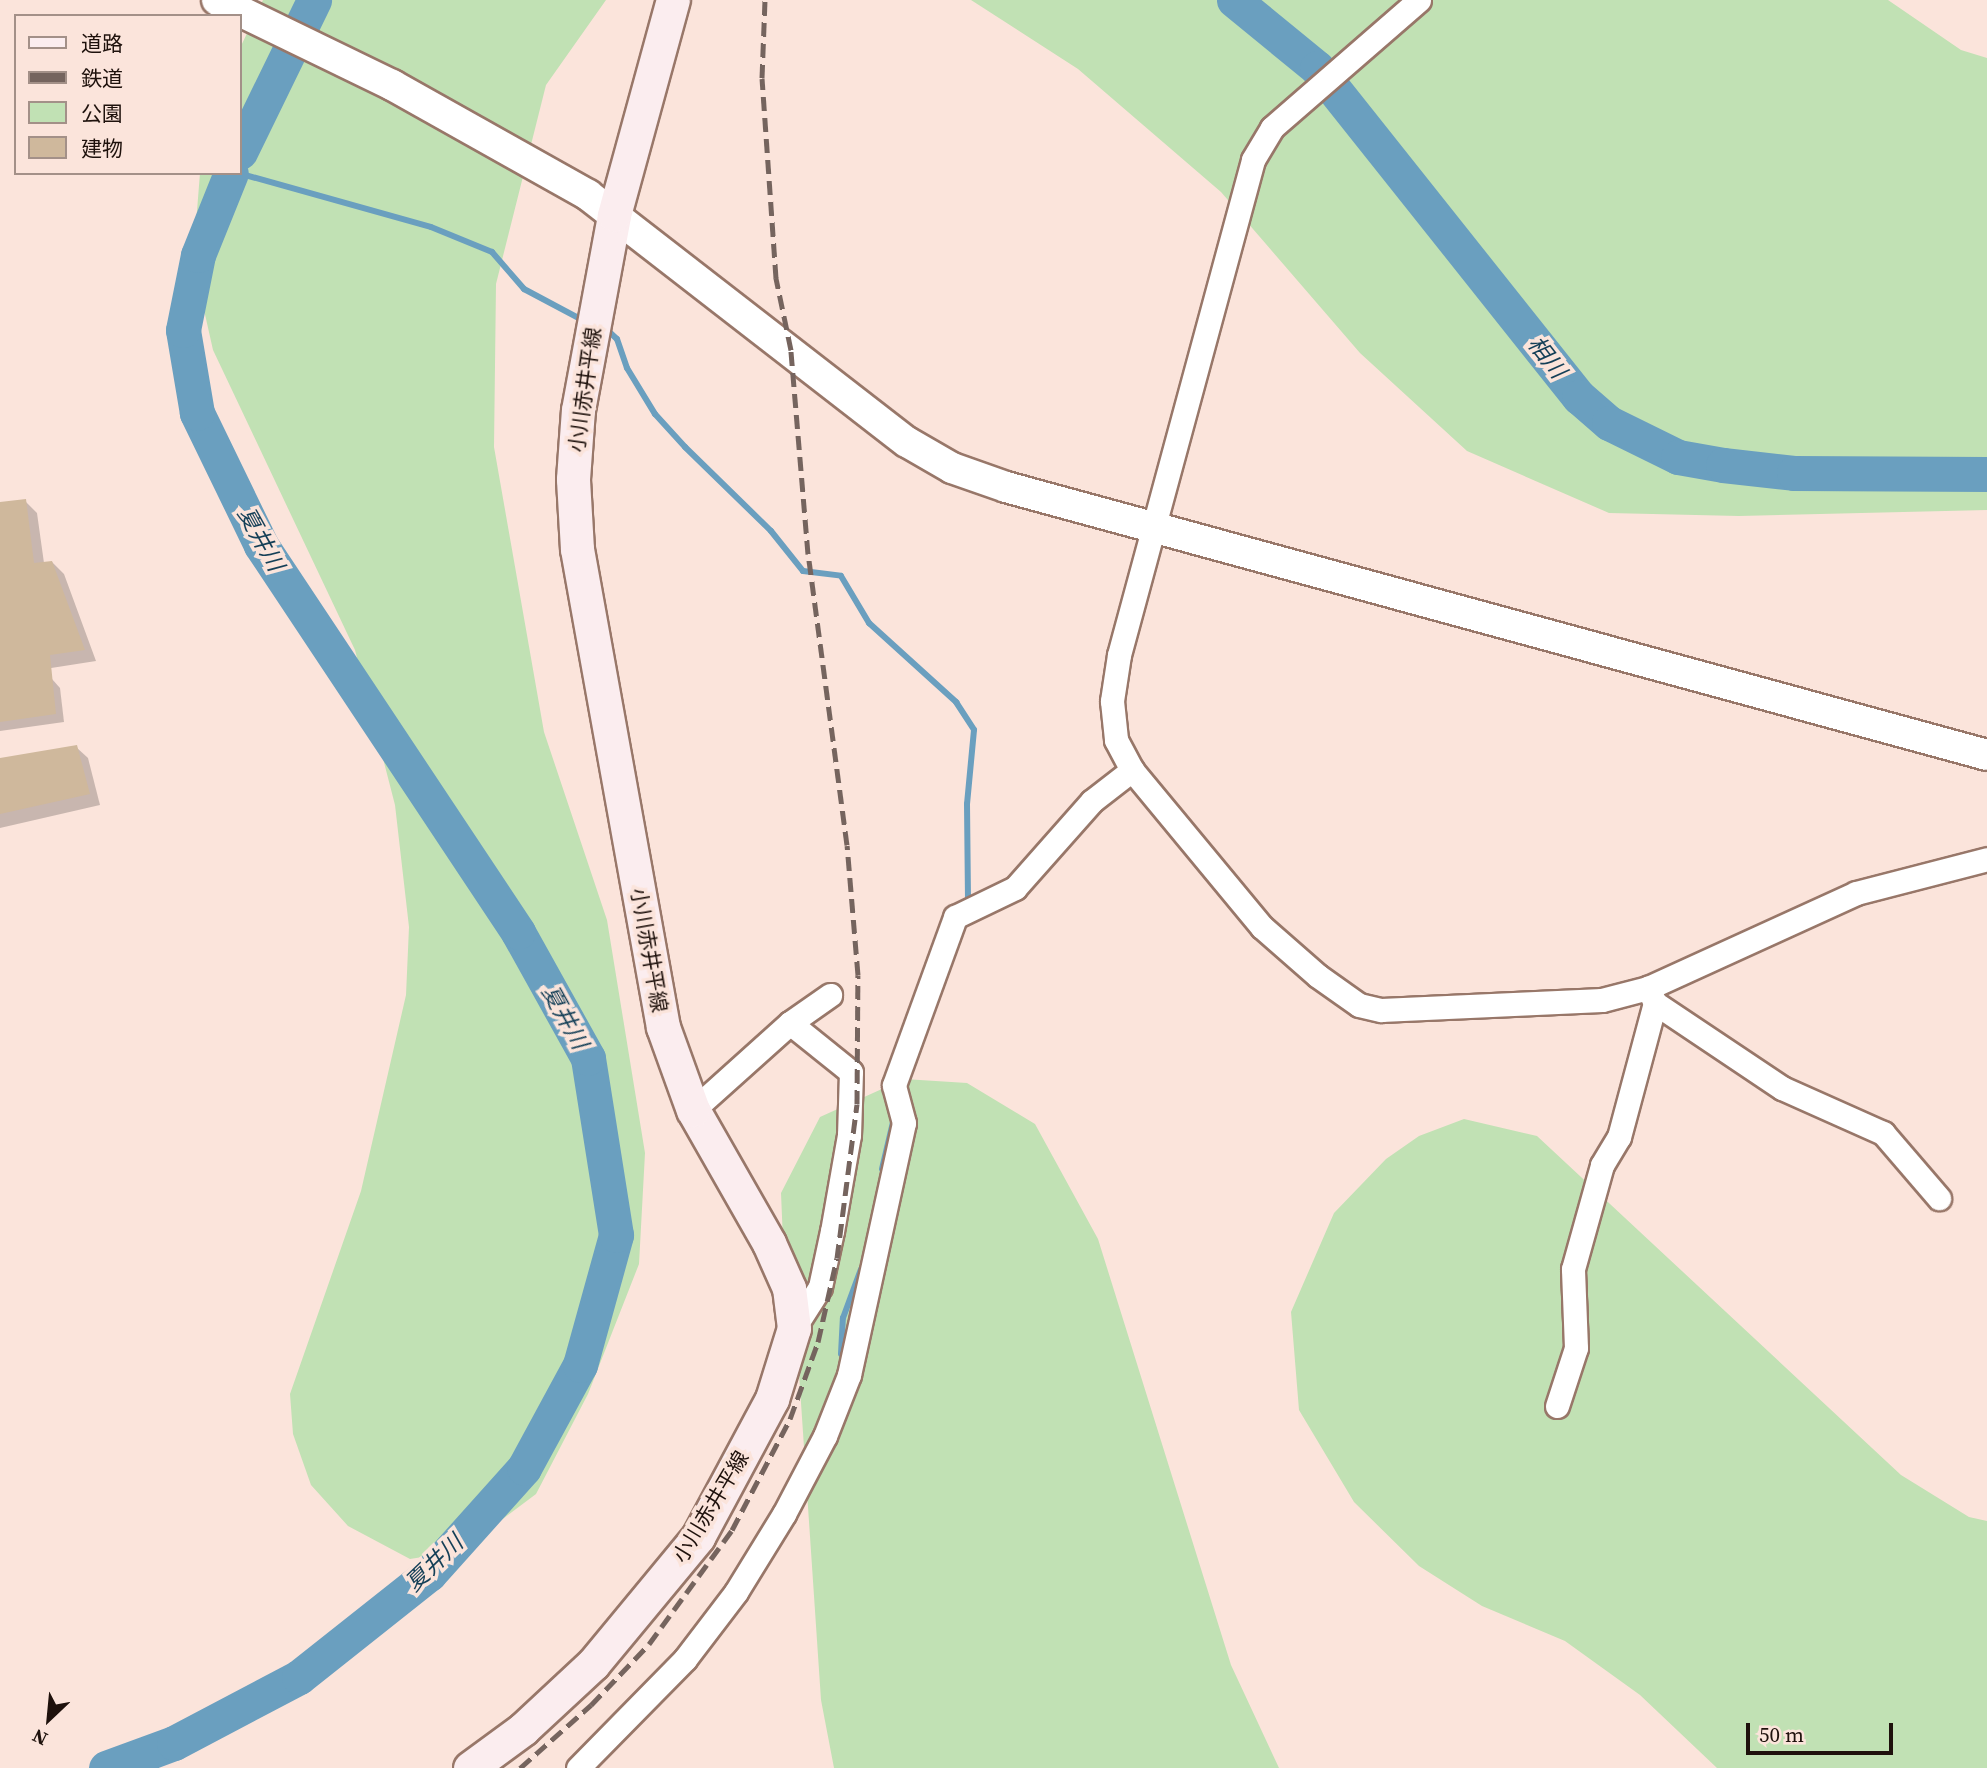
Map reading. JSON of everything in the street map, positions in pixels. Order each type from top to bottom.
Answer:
[{"type":"main road","name":"小川赤井平線","points":[[470,1768],[523,1729],[593,1664],[698,1537],[772,1399],[794,1328],[789,1288],[769,1243],[693,1111],[663,1027],[577,549],[574,465],[593,328],[614,215],[673,0]]},
{"type":"street","points":[[217,0],[392,85],[503,145],[614,215],[907,442],[952,468],[1006,487],[1987,755]]},
{"type":"street","points":[[1419,0],[1272,128],[1254,160],[1156,528],[1119,654],[1112,701],[1116,740],[1132,770],[1262,927],[1359,1005],[1381,1010],[1568,1003],[1652,996],[1856,893],[1987,859]]},
{"type":"street","points":[[578,1768],[685,1659],[736,1592],[784,1514],[825,1436],[852,1362],[904,1123],[894,1085],[955,917],[1015,888],[1092,801],[1132,770]]},
{"type":"street","points":[[693,1111],[790,1023],[830,995]]},
{"type":"street","points":[[1652,996],[1782,1088],[1883,1133],[1939,1198]]},
{"type":"street","points":[[1557,1406],[1576,1348],[1573,1269],[1602,1165],[1619,1137],[1652,996]]},
{"type":"street","points":[[790,1023],[851,1072],[849,1135],[820,1287],[794,1328]]},
{"type":"green space","points":[[263,0],[606,0],[546,85],[496,284],[494,447],[544,732],[607,920],[645,1153],[639,1264],[588,1394],[536,1494],[460,1551],[410,1559],[348,1526],[311,1485],[293,1434],[290,1394],[361,1191],[406,995],[409,927],[395,805],[355,650],[213,350],[193,261],[200,175],[242,175],[242,44]]},
{"type":"green space","points":[[971,0],[1888,0],[1961,50],[1987,58],[1987,510],[1739,516],[1609,513],[1467,451],[1360,353],[1221,192],[1078,69]]},
{"type":"green space","points":[[904,1079],[967,1083],[1035,1124],[1098,1239],[1231,1665],[1279,1768],[834,1768],[821,1700],[799,1373],[784,1265],[781,1193],[820,1117]]},
{"type":"green space","points":[[1464,1119],[1537,1136],[1901,1475],[1969,1517],[1987,1521],[1987,1768],[1717,1768],[1640,1695],[1565,1641],[1482,1606],[1419,1566],[1354,1502],[1299,1410],[1291,1312],[1334,1213],[1386,1159],[1419,1136]]},
{"type":"building","points":[[26,499],[34,563],[52,561],[85,650],[50,655],[56,714],[0,722],[0,502]]},
{"type":"building","points":[[77,745],[90,794],[0,814],[0,758]]},
{"type":"waterway","name":"夏井川","points":[[242,148],[314,0]]},
{"type":"waterway","name":"相川","points":[[1234,0],[1317,68],[1579,397],[1609,423],[1678,457],[1723,465],[1794,473],[1987,474]]},
{"type":"waterway","points":[[242,174],[431,227],[492,252],[524,289],[586,322]]},
{"type":"waterway","name":"夏井川","points":[[106,1768],[174,1743],[299,1677],[429,1574],[524,1468],[580,1365],[616,1235],[588,1058],[518,932],[261,545],[197,413],[183,330],[198,255],[230,175]]},
{"type":"waterway","points":[[603,326],[617,339],[627,368],[655,414],[685,447],[771,531],[803,571],[841,576],[869,623],[956,702],[974,730],[967,804],[968,903]]},
{"type":"waterway","points":[[882,1169],[894,1118]]},
{"type":"waterway","points":[[841,1354],[843,1318],[861,1269]]},
{"type":"railway","points":[[520,1768],[591,1705],[649,1644],[732,1530],[790,1419],[818,1342],[837,1258],[857,1104],[858,975],[847,845],[808,554],[791,350],[776,278],[762,78],[765,0]]}]
